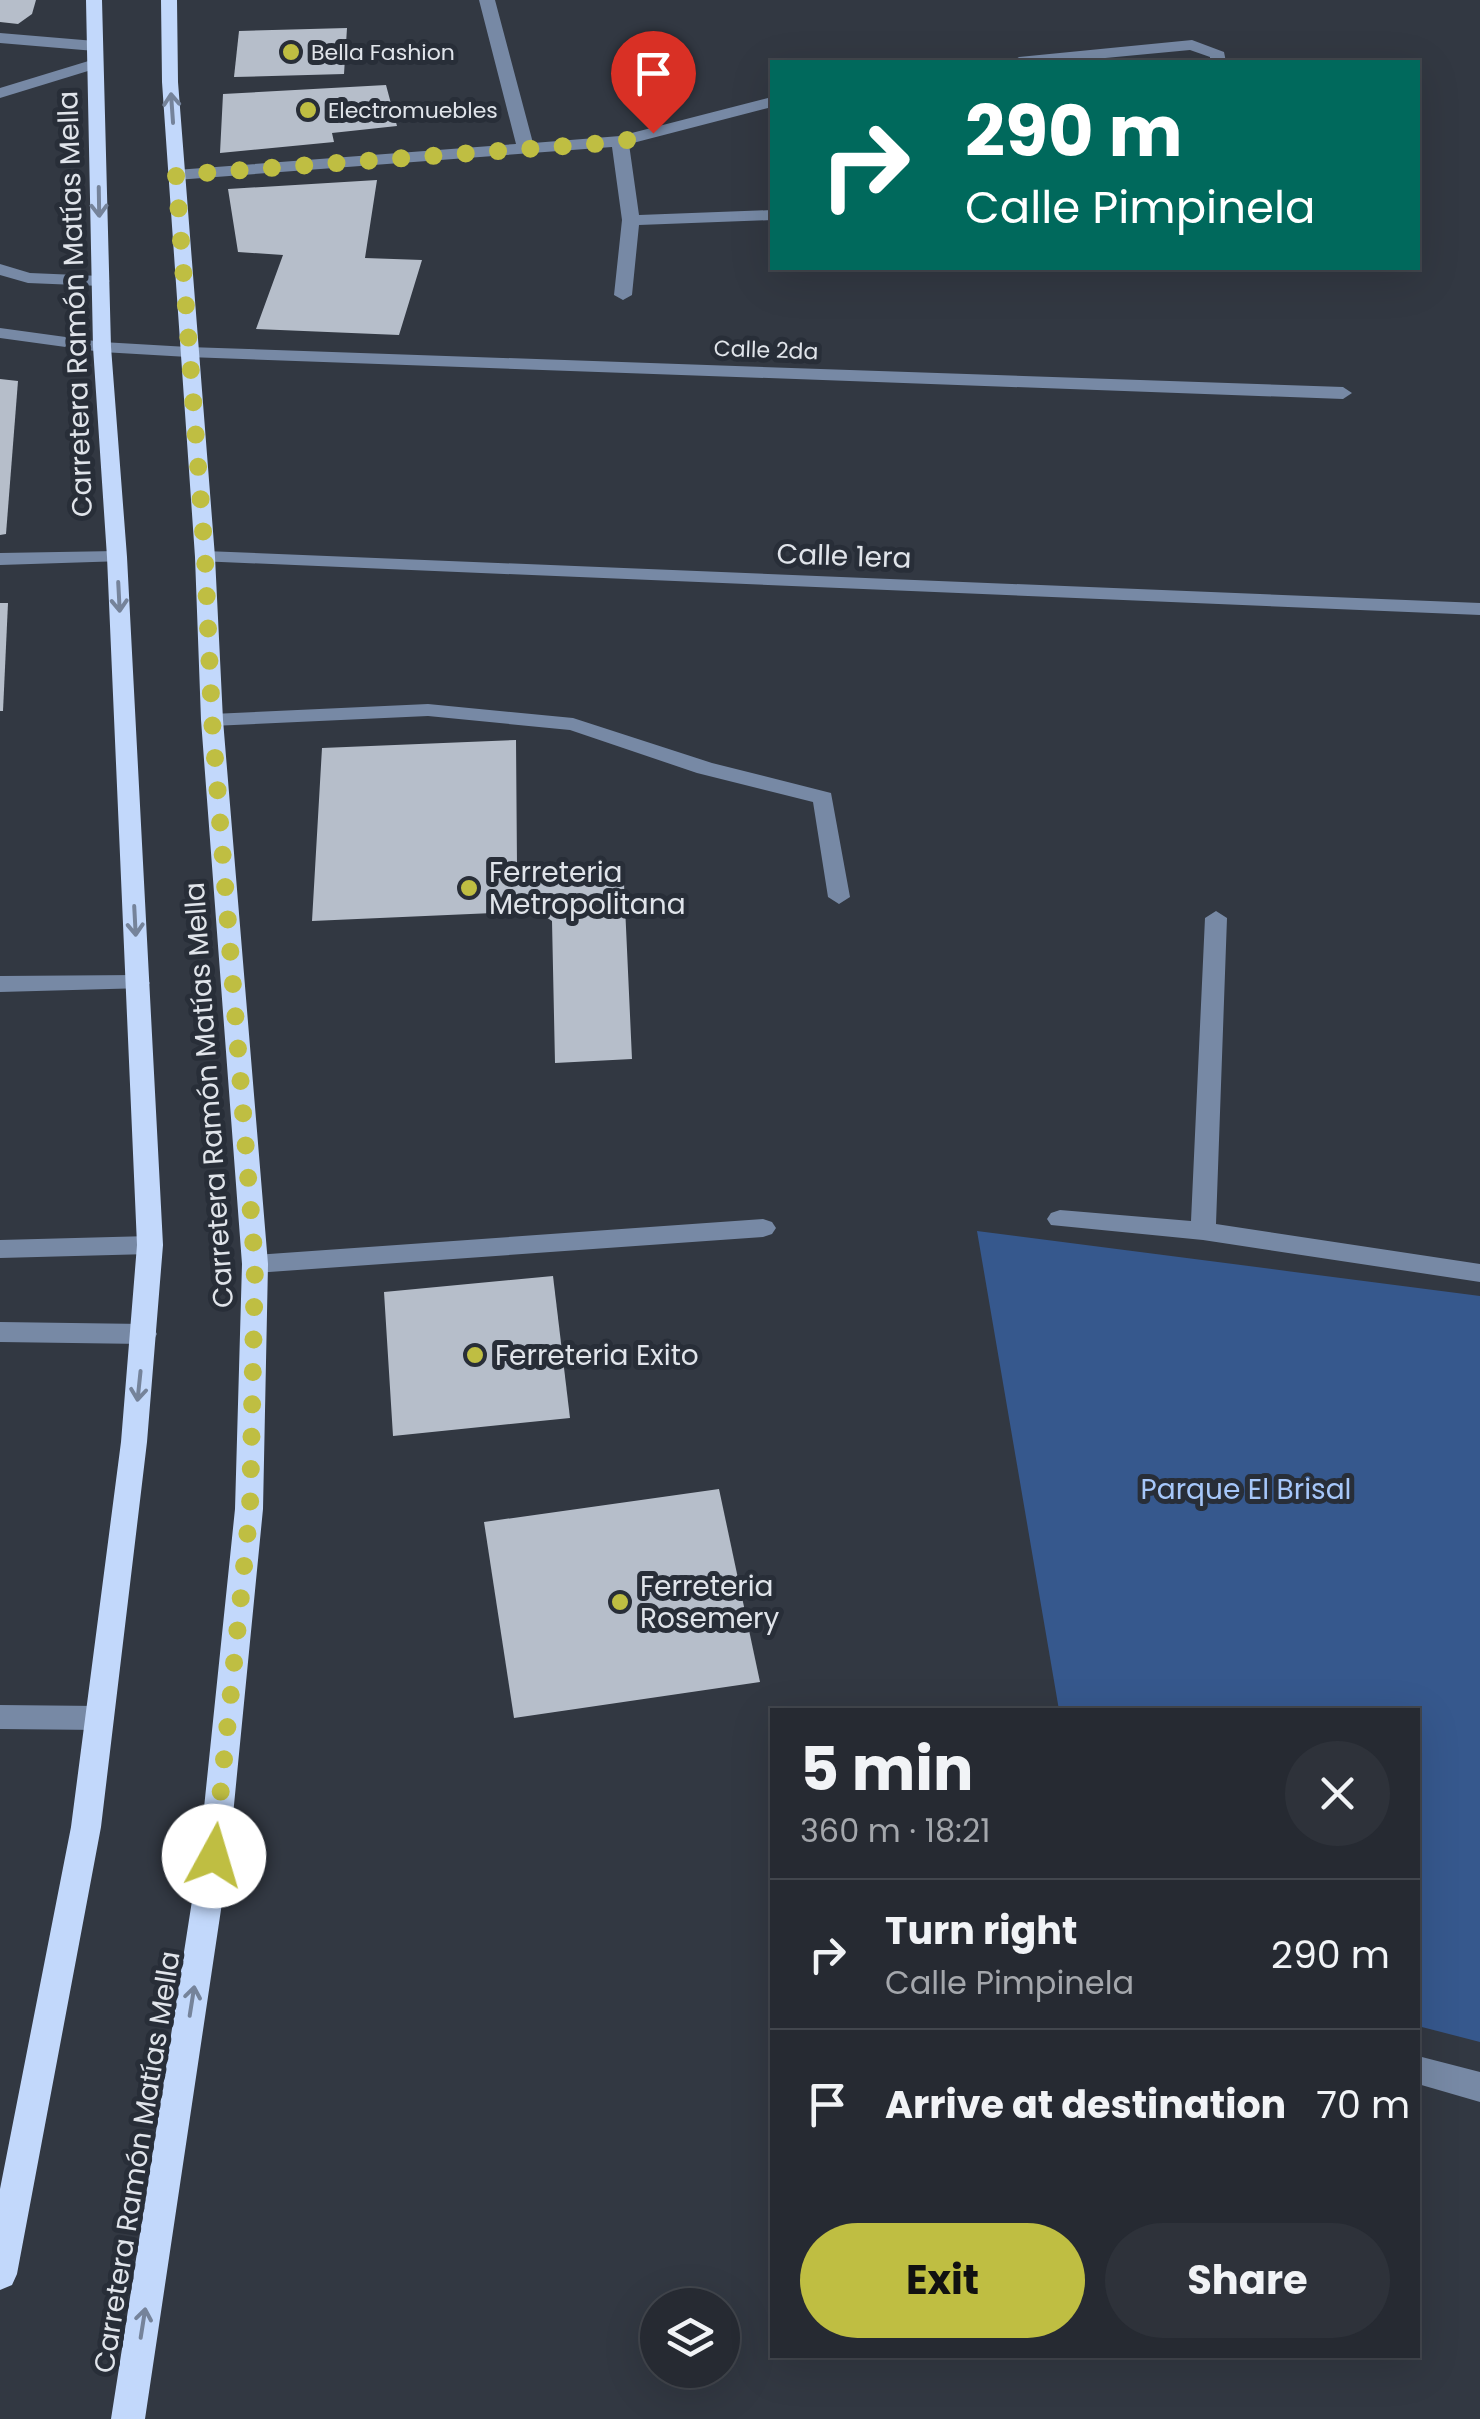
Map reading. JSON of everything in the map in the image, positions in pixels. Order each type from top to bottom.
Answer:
[{"type":"main road","name":"Carretera Ramón Matías Mella","points":[[0,2274],[86,1826],[144,1334],[150,1245],[102,347],[94,0]]},
{"type":"main road","name":"Carretera Ramón Matías Mella","points":[[128,2419],[214,1856],[250,1509],[255,1264],[212,720],[205,557],[176,175],[169,0]]},
{"type":"street","points":[[487,0],[526,149]]},
{"type":"street","points":[[0,38],[95,55]]},
{"type":"street","points":[[1042,60],[1192,46],[1218,55],[1218,60]]},
{"type":"street","points":[[0,93],[95,55]]},
{"type":"street","points":[[176,175],[620,142],[770,103]]},
{"type":"street","points":[[620,142],[631,220],[623,295]]},
{"type":"street","points":[[631,220],[770,215]]},
{"type":"street","points":[[0,269],[28,278],[101,281]]},
{"type":"street","name":"Calle 2da","points":[[0,334],[102,347],[188,352],[1343,393]]},
{"type":"street","points":[[0,559],[116,557]]},
{"type":"street","name":"Calle 1era","points":[[205,557],[1480,609]]},
{"type":"street","points":[[212,720],[428,710],[573,724],[705,768],[823,798],[839,897]]},
{"type":"street","points":[[1203,1232],[1216,918]]},
{"type":"street","points":[[0,984],[138,983]]},
{"type":"street","points":[[1060,1219],[1203,1232],[1480,1273]]},
{"type":"street","points":[[255,1264],[764,1228]]},
{"type":"street","points":[[0,1249],[150,1245]]},
{"type":"street","points":[[0,1332],[144,1334]]},
{"type":"street","points":[[0,1717],[100,1718]]},
{"type":"street","points":[[1420,2071],[1480,2087]]},
{"type":"green space","name":"Parque El Brisal","points":[[977,1231],[1480,1296],[1480,2042],[1420,2027],[1420,1708],[1059,1708]]},
{"type":"building","points":[[0,0],[36,0],[32,14],[18,24],[0,22]]},
{"type":"building","name":"Bella Fashion","points":[[347,28],[344,74],[234,77],[239,31]]},
{"type":"building","name":"Electromuebles","points":[[386,85],[397,126],[332,133],[334,142],[220,153],[223,94]]},
{"type":"building","points":[[377,180],[365,258],[422,260],[399,335],[256,329],[283,255],[238,252],[228,189]]},
{"type":"building","points":[[0,379],[18,381],[6,534],[0,535]]},
{"type":"building","points":[[0,603],[8,603],[3,711],[0,711]]},
{"type":"building","name":"Ferreteria Metropolitana","points":[[516,740],[517,866],[623,862],[632,1059],[555,1063],[552,921],[537,911],[312,921],[322,748]]},
{"type":"building","name":"Ferreteria Exito","points":[[553,1276],[570,1418],[393,1436],[384,1292]]},
{"type":"building","name":"Ferreteria Rosemery","points":[[719,1489],[760,1682],[514,1718],[484,1522]]},
{"type":"place","name":"Bella Fashion","points":[[291,52]]},
{"type":"place","name":"Electromuebles","points":[[308,110]]},
{"type":"place","name":"Ferreteria Metropolitana","points":[[469,888]]},
{"type":"place","name":"Ferreteria Exito","points":[[475,1355]]},
{"type":"place","name":"Ferreteria Rosemery","points":[[620,1602]]},
{"type":"route","points":[[214,1856],[250,1509],[255,1264],[212,720],[205,557],[176,175],[620,142],[653,133]]}]
